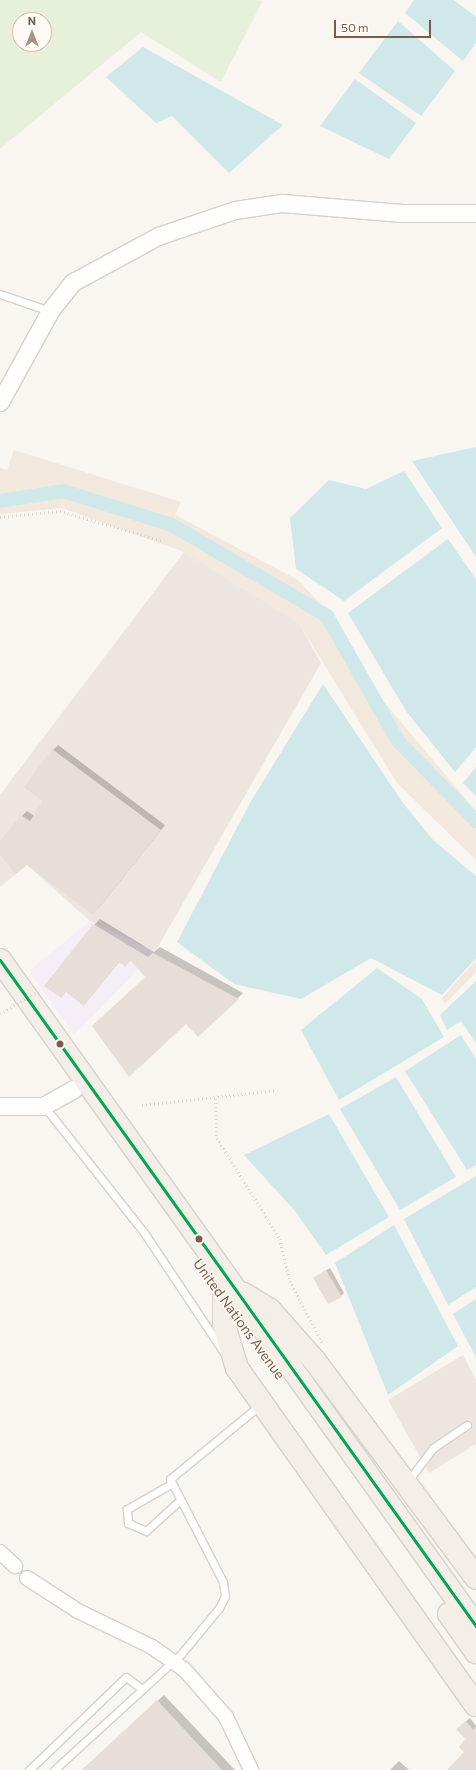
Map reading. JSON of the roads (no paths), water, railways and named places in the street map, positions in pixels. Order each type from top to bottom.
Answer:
[{"type":"main road","name":"United Nations Avenue","points":[[0,960],[476,1652]]},
{"type":"main road","name":"United Nations Avenue","points":[[0,986],[74,1089],[231,1294],[476,1626]]},
{"type":"main road","points":[[476,1578],[315,1361],[261,1301],[231,1294],[224,1325],[238,1368],[476,1705]]},
{"type":"street","points":[[0,402],[50,311],[73,282],[145,243],[235,210],[282,203],[402,213],[476,214]]},
{"type":"street","points":[[0,1106],[43,1106],[74,1089]]},
{"type":"street","points":[[0,1552],[15,1566]]},
{"type":"street","points":[[27,1578],[78,1611],[174,1661],[226,1717],[251,1770]]},
{"type":"lane","points":[[0,294],[50,311]]},
{"type":"lane","points":[[43,1106],[145,1234],[238,1368]]},
{"type":"lane","points":[[54,1770],[174,1661],[218,1608],[225,1596],[223,1582],[170,1484],[172,1474],[262,1403]]},
{"type":"lane","points":[[406,1484],[416,1466],[433,1448],[467,1425]]},
{"type":"lane","points":[[170,1484],[127,1509],[128,1523],[146,1531],[180,1501]]},
{"type":"lane","points":[[29,1770],[126,1677],[142,1689]]},
{"type":"water","points":[[414,0],[454,0],[476,17],[476,43],[463,61],[405,13]]},
{"type":"water","points":[[398,21],[455,71],[421,116],[359,73]]},
{"type":"water","points":[[143,47],[283,125],[229,173],[172,116],[156,123],[106,77]]},
{"type":"water","points":[[355,79],[416,123],[389,159],[320,126]]},
{"type":"water","points":[[476,447],[476,557],[412,461]]},
{"type":"water","points":[[404,471],[442,528],[344,601],[296,569],[290,518],[329,480],[366,489]]},
{"type":"water","points":[[448,539],[476,579],[476,747],[455,772],[406,711],[348,613]]},
{"type":"water","points":[[323,684],[403,803],[433,840],[476,876],[476,958],[442,995],[371,958],[301,999],[234,984],[177,942],[251,801]]},
{"type":"water","points":[[476,767],[476,796],[463,783]]},
{"type":"water","points":[[377,968],[422,999],[444,1037],[339,1100],[301,1030]]},
{"type":"water","points":[[476,981],[476,1043],[461,1021],[447,1030],[440,1015]]},
{"type":"water","points":[[461,1035],[476,1059],[476,1165],[467,1170],[405,1071]]},
{"type":"water","points":[[396,1077],[456,1177],[400,1210],[340,1109]]},
{"type":"water","points":[[329,1114],[389,1217],[326,1255],[295,1211],[244,1155]]},
{"type":"water","points":[[476,1176],[476,1287],[448,1305],[404,1219]]},
{"type":"water","points":[[394,1225],[458,1346],[388,1395],[335,1263]]},
{"type":"water","points":[[476,1299],[476,1357],[453,1314]]},
{"type":"waterway","points":[[0,501],[63,491],[172,525],[327,616],[398,741],[476,821]]}]
